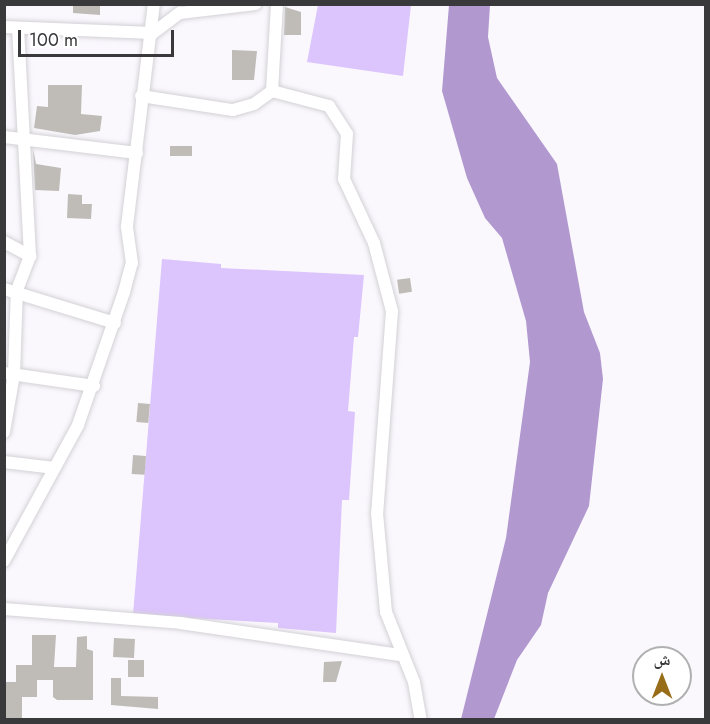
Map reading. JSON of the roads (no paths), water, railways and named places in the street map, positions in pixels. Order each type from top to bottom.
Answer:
[{"type":"street","points":[[4,561],[55,468],[94,386],[132,263],[127,226],[137,153],[141,96],[153,33],[154,4]]},
{"type":"street","points":[[4,27],[153,33],[180,13],[255,4]]},
{"type":"street","points":[[272,91],[276,4]]},
{"type":"street","points":[[4,432],[9,373],[11,290],[30,256],[18,28]]},
{"type":"street","points":[[141,96],[233,110],[272,91],[329,106],[346,134],[344,179],[374,243],[392,311],[377,513],[386,612],[400,655],[422,706],[421,720]]},
{"type":"street","points":[[4,137],[137,153]]},
{"type":"street","points":[[4,242],[30,256]]},
{"type":"street","points":[[11,290],[114,323]]},
{"type":"street","points":[[9,373],[94,386]]},
{"type":"street","points":[[4,462],[55,468]]},
{"type":"street","points":[[4,609],[180,623],[400,655]]}]
